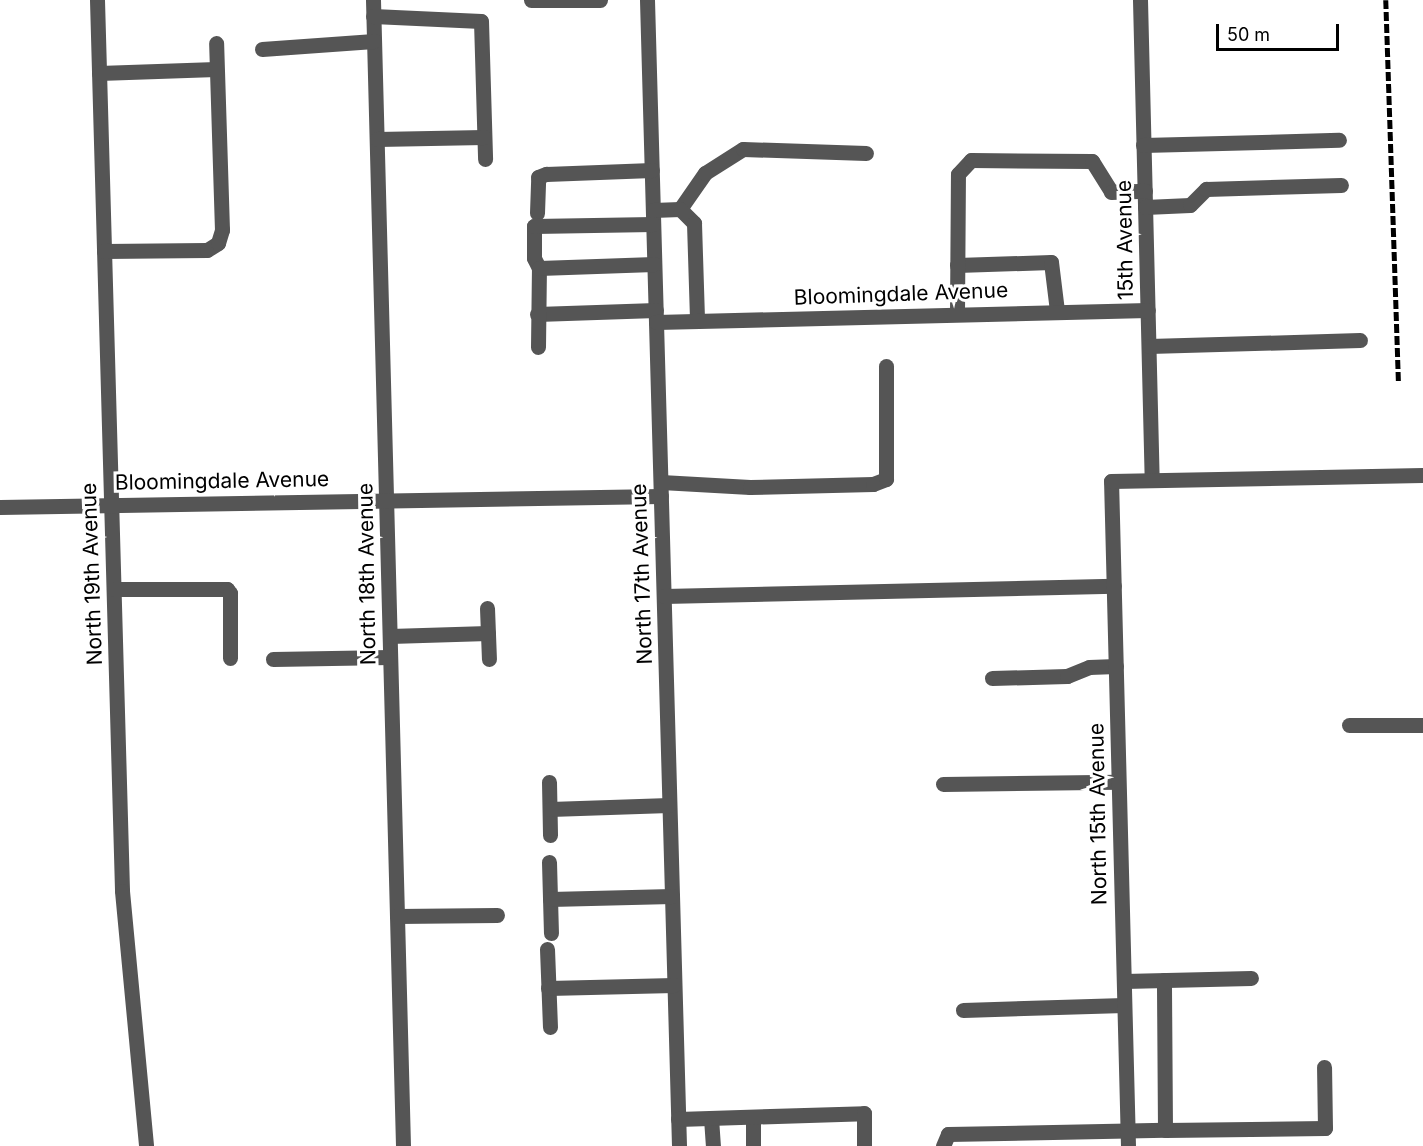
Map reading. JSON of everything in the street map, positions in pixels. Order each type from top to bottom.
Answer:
[{"type":"street","name":"North 19th Avenue","points":[[97,0],[122,891],[146,1146]]},
{"type":"street","name":"North 18th Avenue","points":[[373,0],[403,1146]]},
{"type":"street","points":[[531,0],[600,0]]},
{"type":"street","name":"North 17th Avenue","points":[[647,0],[679,1146]]},
{"type":"street","name":"15th Avenue","points":[[1140,0],[1152,480]]},
{"type":"street","points":[[373,16],[481,21],[485,159]]},
{"type":"street","points":[[262,49],[374,40]]},
{"type":"street","points":[[104,251],[207,250],[218,243],[222,230],[216,43]]},
{"type":"street","points":[[99,73],[216,69]]},
{"type":"street","points":[[377,139],[484,136]]},
{"type":"street","points":[[1143,145],[1339,140]]},
{"type":"street","points":[[538,347],[538,268],[534,226],[653,217],[680,209],[705,173],[743,149],[866,153]]},
{"type":"street","points":[[957,313],[958,174],[971,160],[1092,161],[1111,192],[1145,191]]},
{"type":"street","points":[[537,213],[538,177],[546,174],[652,170]]},
{"type":"street","points":[[1145,207],[1190,205],[1206,189],[1341,185]]},
{"type":"street","points":[[680,209],[694,223],[697,321]]},
{"type":"street","points":[[957,265],[1051,262],[1057,311]]},
{"type":"street","points":[[538,268],[654,264]]},
{"type":"street","name":"Bloomingdale Avenue","points":[[537,314],[656,316],[697,321],[1148,310]]},
{"type":"street","points":[[1149,346],[1359,340]]},
{"type":"street","name":"Bloomingdale Avenue","points":[[0,507],[387,501],[661,489],[873,484],[886,478],[886,366]]},
{"type":"street","points":[[1152,480],[1423,475]]},
{"type":"street","name":"North 15th Avenue","points":[[1128,1146],[1111,481],[1152,480]]},
{"type":"street","points":[[664,596],[1114,586]]},
{"type":"street","points":[[114,589],[227,589],[230,593],[230,658]]},
{"type":"street","points":[[487,608],[489,659]]},
{"type":"street","points":[[390,636],[488,633]]},
{"type":"street","points":[[273,659],[390,657]]},
{"type":"street","points":[[992,678],[1067,676],[1089,667],[1116,666]]},
{"type":"street","points":[[1349,724],[1423,725]]},
{"type":"street","points":[[549,782],[550,835]]},
{"type":"street","points":[[943,784],[1118,782]]},
{"type":"street","points":[[550,809],[669,805]]},
{"type":"street","points":[[549,862],[551,933]]},
{"type":"street","points":[[550,899],[672,896]]},
{"type":"street","points":[[397,916],[497,915]]},
{"type":"street","points":[[547,949],[550,1027]]},
{"type":"street","points":[[1124,981],[1251,978]]},
{"type":"street","points":[[1164,980],[1165,1130]]},
{"type":"street","points":[[548,988],[674,985]]},
{"type":"street","points":[[963,1010],[1124,1005]]},
{"type":"street","points":[[943,1146],[948,1134],[1325,1128],[1324,1066]]},
{"type":"street","points":[[678,1119],[864,1113],[864,1146]]},
{"type":"street","points":[[753,1117],[753,1146]]},
{"type":"street","points":[[711,1118],[713,1146]]},
{"type":"railway","points":[[1386,0],[1399,382]]}]
